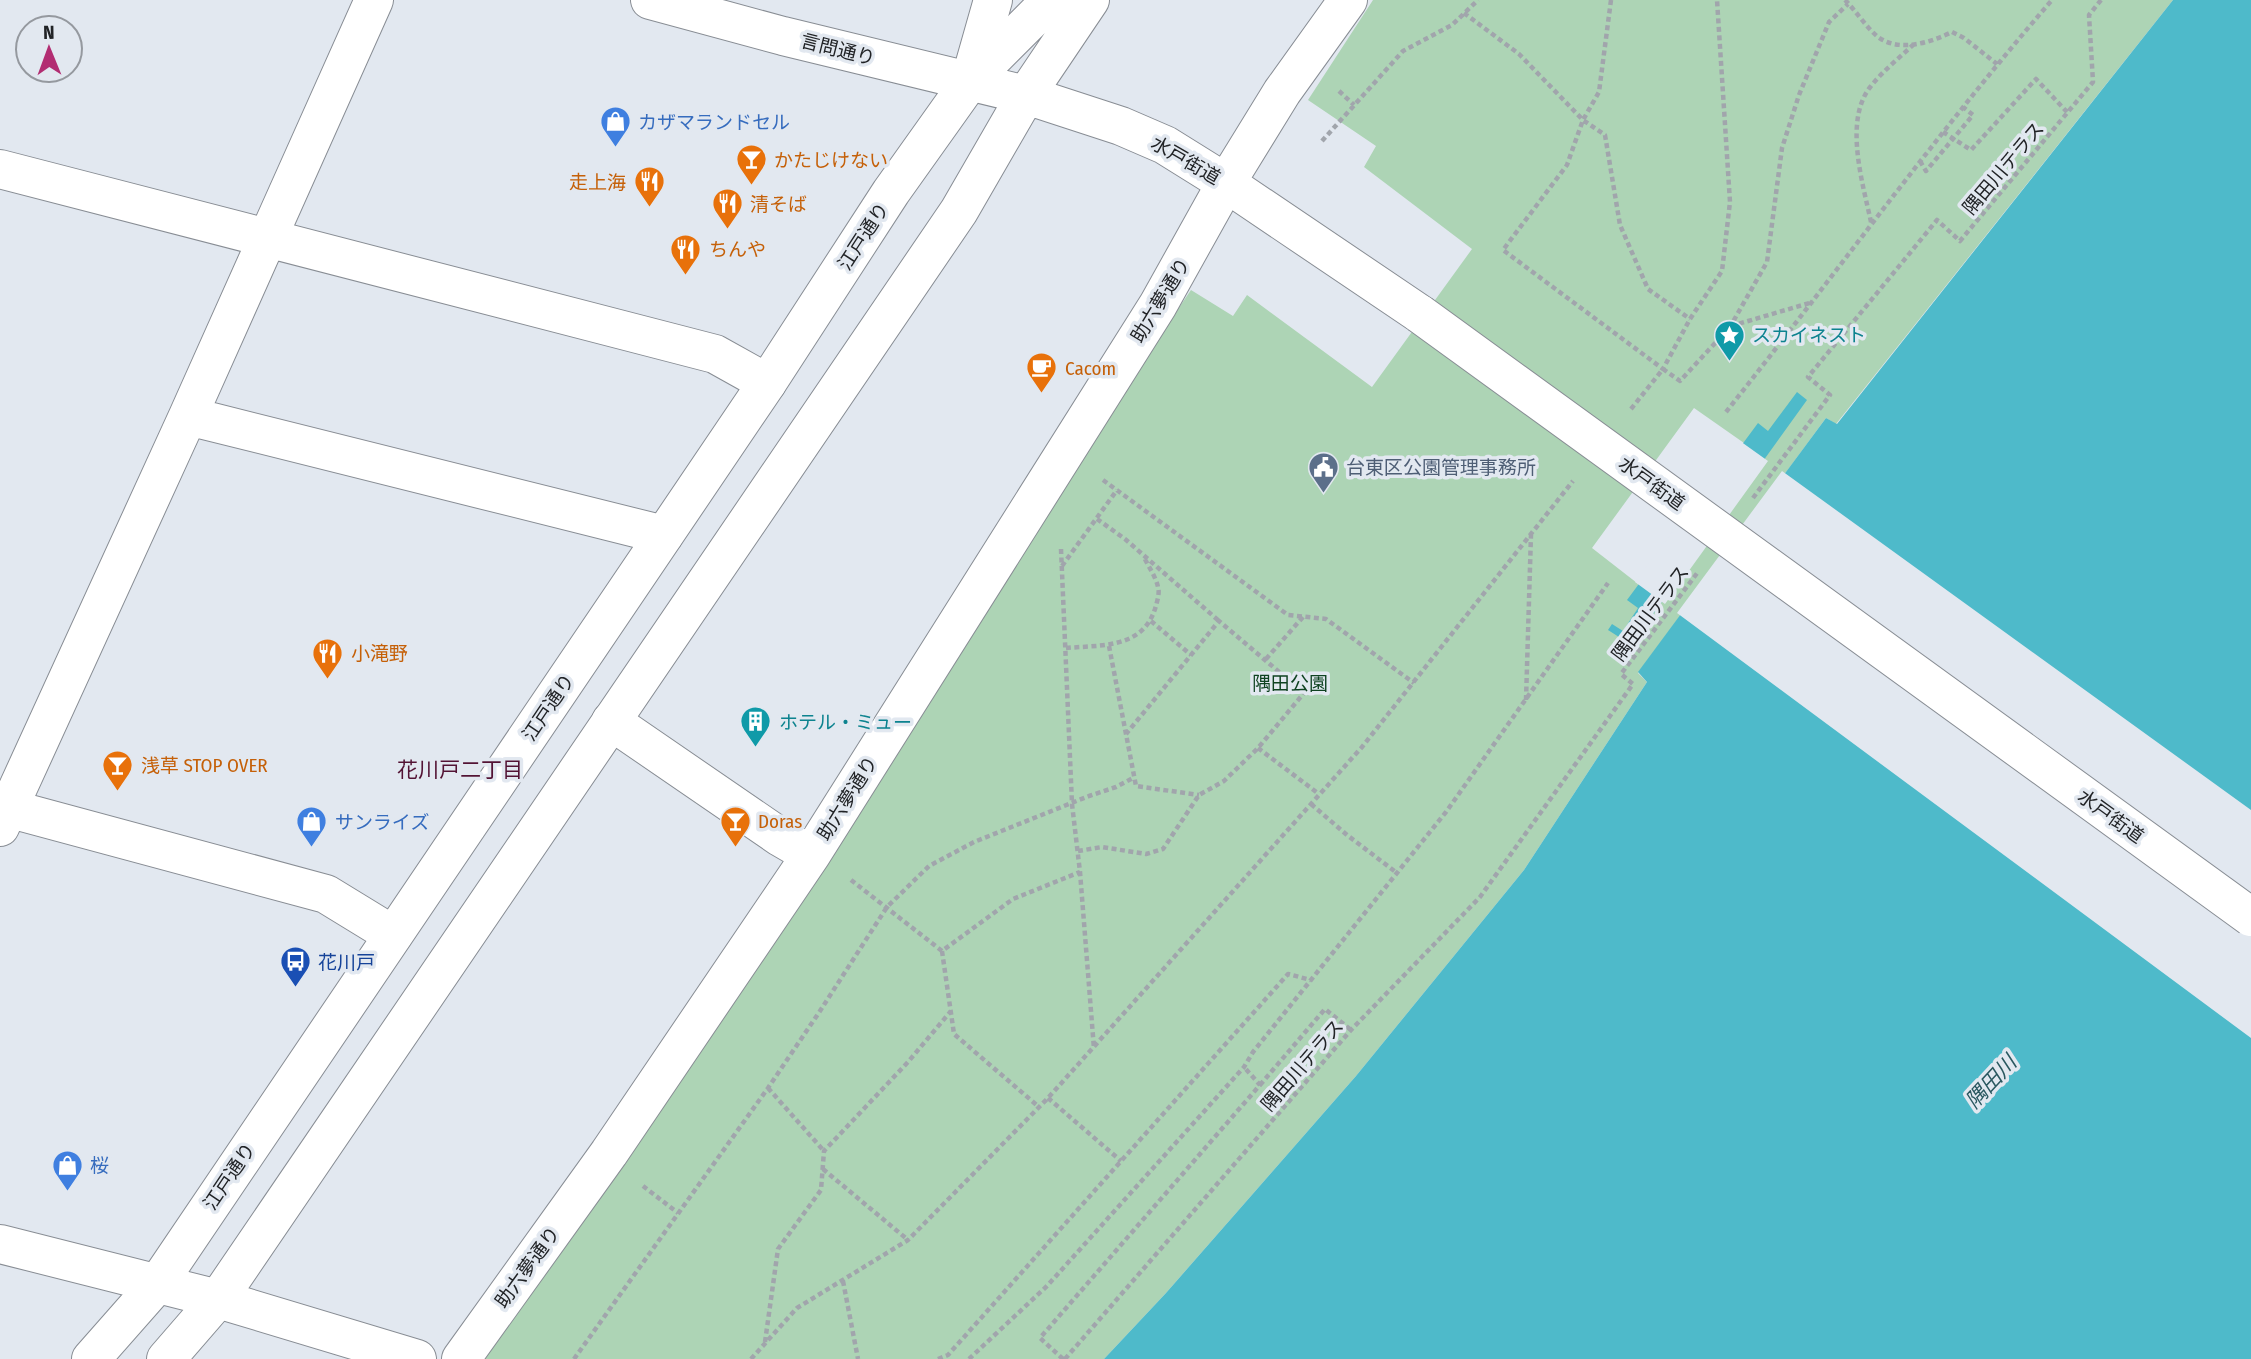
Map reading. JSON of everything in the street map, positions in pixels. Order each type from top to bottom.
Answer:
[{"type":"main road","points":[[374,0],[188,416],[3,814],[326,894],[393,935]]},
{"type":"main road","name":"言問通り","points":[[650,0],[783,36],[1026,95]]},
{"type":"main road","points":[[970,80],[993,0]]},
{"type":"main road","points":[[970,80],[1052,0]]},
{"type":"main road","points":[[1026,95],[1052,0]]},
{"type":"main road","points":[[166,1359],[218,1298],[959,211],[1026,95],[1090,0]]},
{"type":"main road","name":"助六夢通り","points":[[461,1359],[610,1153],[826,864],[1158,305],[1226,183],[1282,92],[1348,0]]},
{"type":"main road","name":"江戸通り","points":[[91,1359],[158,1283],[767,383],[891,192],[970,80]]},
{"type":"main road","name":"水戸街道","points":[[1026,95],[1121,126],[1165,145],[1226,183],[1420,314],[2251,917]]},
{"type":"main road","points":[[0,169],[715,354],[767,383]]},
{"type":"main road","points":[[188,416],[664,535]]},
{"type":"main road","points":[[611,721],[780,837],[826,864]]},
{"type":"main road","points":[[0,1244],[218,1298],[417,1359]]},
{"type":"path","points":[[1322,141],[1403,51],[1452,25],[1478,0]]},
{"type":"path","points":[[1611,0],[1599,92],[1583,120],[1567,165],[1503,250],[1680,381],[1730,327],[1767,262],[1782,148],[1799,95],[1829,22],[1846,2],[1879,38],[1891,43],[1913,45],[1932,42],[1952,32],[1997,64]]},
{"type":"path","points":[[1630,410],[1663,369],[1690,319],[1722,271],[1730,202],[1717,0]]},
{"type":"path","points":[[1726,412],[1814,301],[1871,222],[1997,64],[2052,0]]},
{"type":"path","name":"隅田川テラス","points":[[1746,507],[1830,395],[1808,377],[1937,220],[1960,241],[2093,82],[2089,15],[2101,0]]},
{"type":"path","points":[[1464,13],[1519,54],[1583,120],[1605,135],[1620,225],[1648,289],[1690,319]]},
{"type":"path","points":[[1871,222],[1858,160],[1857,116],[1869,88],[1913,45]]},
{"type":"path","points":[[1943,132],[1971,150],[2036,79],[2067,112]]},
{"type":"path","points":[[1920,161],[1926,171],[1973,115],[1963,107]]},
{"type":"path","points":[[1730,327],[1814,301]]},
{"type":"path","points":[[753,1358],[797,1308],[908,1240],[1094,1049],[1362,747],[1580,471]]},
{"type":"path","points":[[1097,476],[1289,615],[1326,619],[1414,683]]},
{"type":"path","points":[[1062,567],[1117,490]]},
{"type":"path","points":[[1078,851],[1102,847],[1146,854],[1163,849],[1199,796],[1224,781],[1258,748],[1304,693],[1125,539],[1097,519]]},
{"type":"path","points":[[1526,702],[1531,533]]},
{"type":"path","points":[[1060,543],[1072,804],[1094,1049]]},
{"type":"path","points":[[1066,648],[1109,646],[1137,634],[1151,621],[1159,588],[1144,556]]},
{"type":"path","name":"隅田川テラス","points":[[1064,1359],[1351,1030],[1480,897],[1633,684],[1621,674],[1704,562]]},
{"type":"path","points":[[969,1359],[1047,1286],[1244,1067],[1252,1052],[1446,812],[1608,583]]},
{"type":"path","points":[[1266,659],[1303,617]]},
{"type":"path","points":[[1151,621],[1191,655]]},
{"type":"path","points":[[1126,734],[1219,621]]},
{"type":"path","points":[[1109,646],[1136,786],[1199,796]]},
{"type":"path","points":[[1258,748],[1320,794]]},
{"type":"path","points":[[574,1359],[768,1088],[887,907],[929,866],[974,842],[1133,778]]},
{"type":"path","points":[[1311,804],[1397,873]]},
{"type":"path","points":[[826,864],[887,907],[942,951],[954,1034],[1039,1107]]},
{"type":"path","points":[[942,951],[1013,898],[1080,872]]},
{"type":"path","points":[[938,1359],[948,1355],[1288,974],[1311,980]]},
{"type":"path","points":[[1064,1359],[1040,1338],[1325,1009],[1351,1030]]},
{"type":"path","points":[[765,1343],[778,1249],[821,1190],[824,1151],[908,1062],[951,1011]]},
{"type":"path","points":[[1244,1067],[1260,1085]]},
{"type":"path","points":[[768,1088],[824,1151]]},
{"type":"path","points":[[1048,1098],[1121,1161]]},
{"type":"path","points":[[822,1168],[908,1240]]},
{"type":"path","points":[[634,1178],[678,1213]]},
{"type":"path","points":[[843,1281],[858,1359]]},
{"type":"green space","name":"隅田公園","points":[[1373,0],[2173,0],[1836,424],[1826,418],[1638,673],[1647,682],[1524,870],[1356,1076],[1166,1293],[1104,1359],[479,1359],[1086,443],[1191,290],[1233,316],[1247,295],[1372,387],[1472,249],[1364,167],[1376,146],[1308,100]],"holes":[[[1694,408],[1744,443],[1646,590],[1592,548]]]},
{"type":"water","name":"隅田川","points":[[2173,0],[2251,0],[2251,1359],[1104,1359],[1166,1293],[1356,1076],[1524,870],[1647,682],[1638,672],[1826,418],[1837,424]]},
{"type":"water","points":[[1797,392],[1807,400],[1620,660],[1609,653],[1619,637],[1608,630],[1612,624],[1623,631],[1638,608],[1627,600],[1758,423],[1768,431]]},
{"type":"pier","points":[[1740,441],[1768,461],[1665,604],[1635,582]]},
{"type":"pier","points":[[1782,471],[2251,810],[2251,1038],[1677,613]]},
{"type":"place","name":"カザマランドセル","points":[[615,149]]},
{"type":"place","name":"かたじけない","points":[[751,187]]},
{"type":"place","name":"走上海","points":[[649,209]]},
{"type":"place","name":"清そば","points":[[727,231]]},
{"type":"place","name":"ちんや","points":[[686,276]]},
{"type":"place","name":"スカイネスト","points":[[1729,362]]},
{"type":"place","name":"Cacom","points":[[1042,395]]},
{"type":"place","name":"台東区公園管理事務所","points":[[1323,494]]},
{"type":"place","name":"小滝野","points":[[328,680]]},
{"type":"place","name":"ホテル・ミュー","points":[[756,749]]},
{"type":"place","name":"浅草 STOP OVER","points":[[118,792]]},
{"type":"place","name":"Doras","points":[[735,848]]},
{"type":"place","name":"サンライズ","points":[[312,849]]},
{"type":"place","name":"花川戸","points":[[295,989]]},
{"type":"place","name":"桜","points":[[67,1192]]},
{"type":"district","name":"花川戸二丁目","points":[[460,770]]}]
